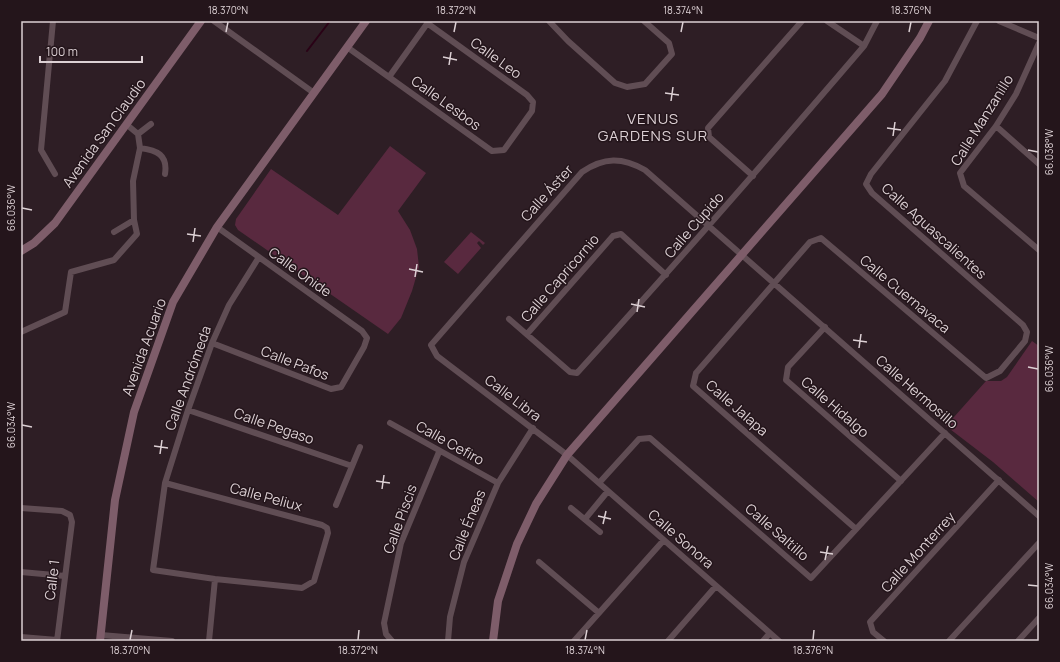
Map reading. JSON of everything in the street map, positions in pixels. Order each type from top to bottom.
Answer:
[{"type":"street","points":[[53,21],[41,150],[55,174]]},
{"type":"street","name":"Avenida San Claudio","points":[[21,251],[34,243],[55,223],[201,21]]},
{"type":"street","points":[[214,21],[314,93]]},
{"type":"street","name":"Avenida Acuario","points":[[100,638],[115,500],[134,412],[173,302],[217,227],[366,21]]},
{"type":"street","points":[[549,21],[568,41],[615,83],[627,87],[644,84],[672,54],[669,43],[644,21]]},
{"type":"street","points":[[753,176],[709,137],[708,128],[802,21]]},
{"type":"street","points":[[827,21],[864,46]]},
{"type":"street","name":"Calle Cupido","points":[[509,319],[570,372],[577,373],[753,176],[864,46],[877,21]]},
{"type":"street","points":[[493,641],[498,601],[517,544],[536,504],[567,455],[882,94],[920,38],[929,21]]},
{"type":"street","name":"Calle Aguascalientes","points":[[977,21],[945,81],[871,174],[866,184],[872,193],[1023,325],[1027,332],[1025,341],[1000,371],[986,378],[977,370]]},
{"type":"street","points":[[999,21],[1039,38]]},
{"type":"street","points":[[389,77],[428,22]]},
{"type":"street","name":"Calle Leo","points":[[428,22],[527,95],[533,102],[532,111],[526,120]]},
{"type":"street","name":"Calle Manzanillo","points":[[1039,43],[1016,94],[996,126],[960,173],[964,186],[1039,250]]},
{"type":"street","name":"Calle Lesbos","points":[[347,47],[492,151],[504,150],[526,120]]},
{"type":"street","points":[[21,332],[64,312],[71,272],[114,260],[137,234],[134,220],[133,181],[140,148],[138,134],[126,124]]},
{"type":"street","points":[[138,134],[151,124]]},
{"type":"street","points":[[996,126],[1039,164]]},
{"type":"street","points":[[140,148],[153,149],[162,156],[166,167],[165,174]]},
{"type":"street","name":"Calle Áster","points":[[444,362],[437,356],[431,345],[582,172],[593,164],[613,160],[632,163],[645,170],[742,255]]},
{"type":"street","points":[[114,232],[134,220]]},
{"type":"street","name":"Calle Onide","points":[[217,227],[362,331],[366,338]]},
{"type":"street","name":"Calle Capricornio","points":[[527,334],[613,236],[621,234],[666,275]]},
{"type":"street","name":"Calle Cuernavaca","points":[[817,240],[820,238],[977,370]]},
{"type":"street","name":"Calle Jalapa","points":[[817,240],[810,242],[696,373],[693,386],[856,529]]},
{"type":"street","name":"Calle Hermosillo","points":[[742,255],[1039,516]]},
{"type":"street","name":"Calle Andrómeda","points":[[259,257],[229,305],[212,343],[188,410],[164,483],[153,570],[215,579],[302,588],[314,581],[320,562]]},
{"type":"street","name":"Calle Hidalgo","points":[[825,327],[788,367],[786,380],[901,481]]},
{"type":"street","name":"Calle Pafos","points":[[212,343],[331,389],[341,387],[364,347],[366,338]]},
{"type":"street","name":"Calle Libra","points":[[444,362],[567,455]]},
{"type":"street","name":"Calle Pegaso","points":[[188,410],[352,466]]},
{"type":"street","name":"Calle Cefiro","points":[[390,423],[498,483]]},
{"type":"street","name":"Calle Éneas","points":[[448,641],[450,617],[464,562],[498,483],[533,428]]},
{"type":"street","name":"Calle Saltillo","points":[[599,483],[639,439],[650,438],[811,578],[945,433]]},
{"type":"street","points":[[336,505],[360,447]]},
{"type":"street","name":"Calle Piscis","points":[[392,641],[386,634],[384,623],[401,543],[440,452]]},
{"type":"street","name":"Calle Sonora","points":[[567,455],[663,541],[779,641]]},
{"type":"street","name":"Calle Monterrey","points":[[884,641],[873,632],[870,622],[999,480]]},
{"type":"street","name":"Calle Peliux","points":[[164,483],[322,525],[327,528],[328,533],[320,562]]},
{"type":"street","points":[[585,519],[608,492]]},
{"type":"street","name":"Calle 1","points":[[21,508],[62,511],[70,515],[72,522],[57,640]]},
{"type":"street","points":[[571,508],[600,532]]},
{"type":"street","points":[[574,641],[663,541]]},
{"type":"street","points":[[949,641],[1039,543]]},
{"type":"street","points":[[539,562],[598,613]]},
{"type":"street","points":[[21,572],[65,576]]},
{"type":"street","points":[[209,641],[215,579]]},
{"type":"street","points":[[668,641],[716,586]]},
{"type":"street","points":[[1018,641],[1039,618]]},
{"type":"street","points":[[763,641],[770,633]]},
{"type":"street","points":[[21,637],[57,640]]},
{"type":"street","points":[[100,638],[172,641]]},
{"type":"shaded area","points":[[390,146],[426,173],[398,211],[410,230],[417,249],[419,267],[412,291],[401,318],[388,334],[238,230],[235,225],[236,219],[271,169],[338,215]]},
{"type":"shaded area","points":[[471,232],[485,243],[483,245],[479,241],[477,243],[481,248],[458,274],[444,262]]},
{"type":"shaded area","points":[[1032,341],[1039,346],[1039,502],[993,462],[946,426],[986,381],[1001,381],[1007,377]]},
{"type":"waterway","points":[[307,51],[330,21]]},
{"type":"district","name":"VENUS GARDENS SUR","points":[[653,128]]}]
